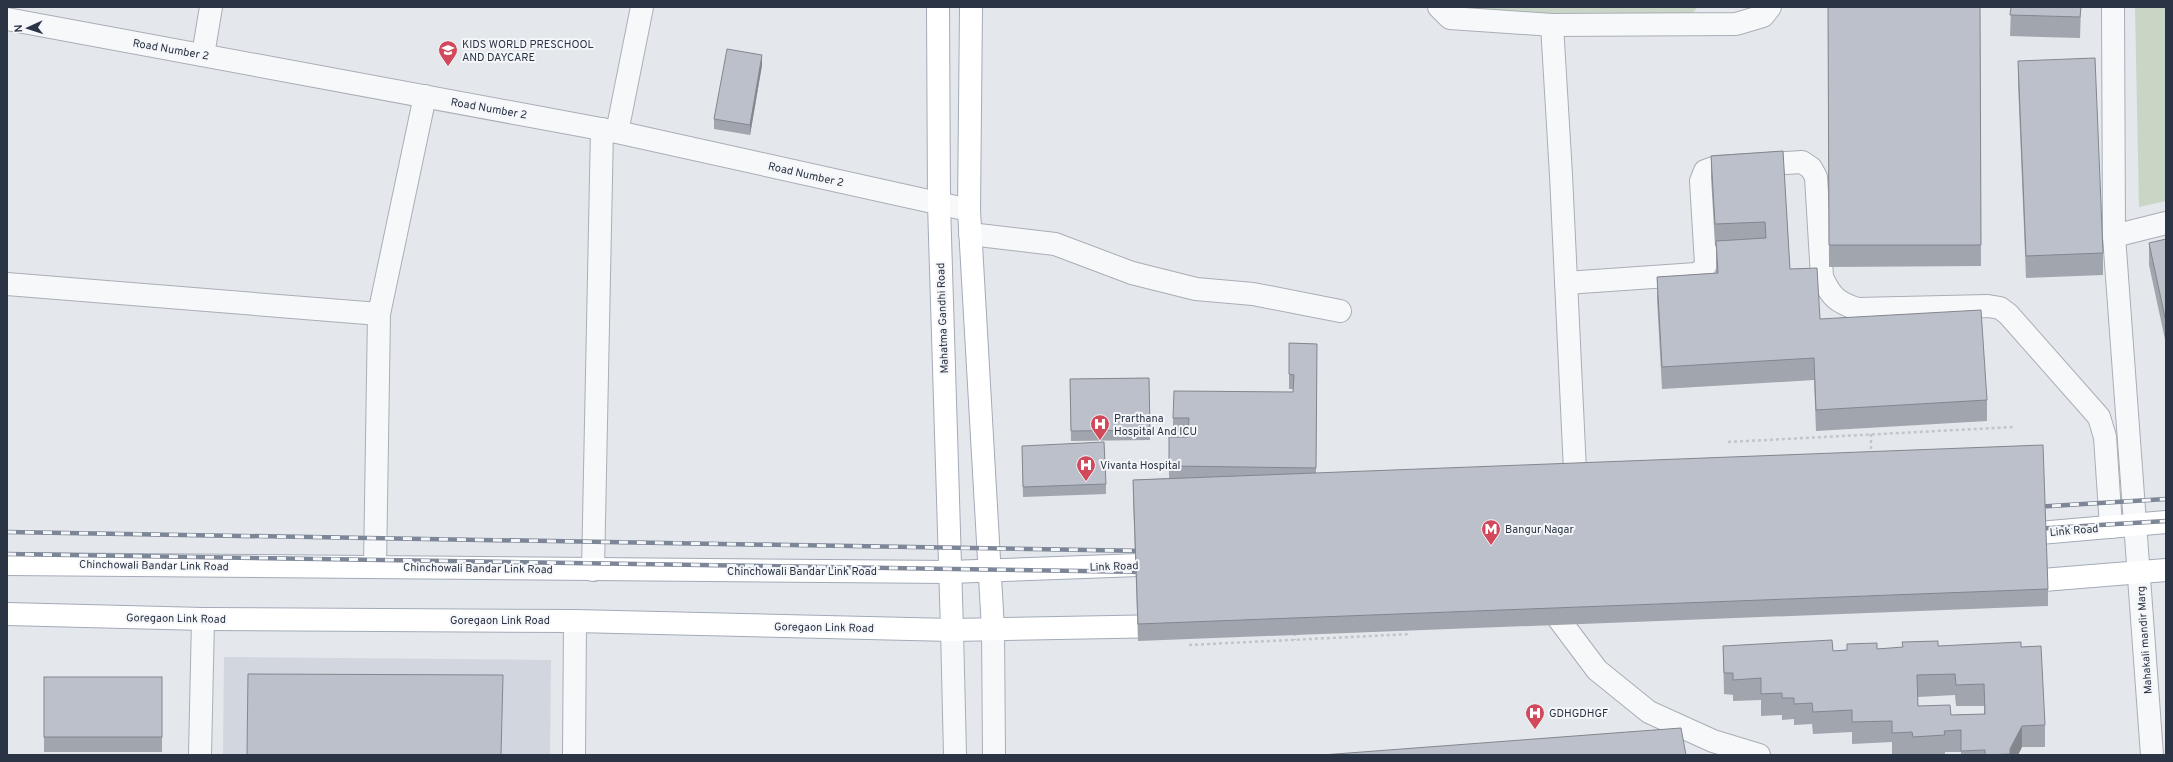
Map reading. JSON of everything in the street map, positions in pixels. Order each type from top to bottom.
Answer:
[{"type":"main road","name":"Mahatma Gandhi Road","points":[[938,7],[939,204],[952,630]]},
{"type":"main road","points":[[971,7],[969,210],[993,629],[1184,635]]},
{"type":"main road","name":"Link Road","points":[[1997,536],[2136,526],[2166,522]]},
{"type":"main road","name":"Chinchowali Bandar Link Road","points":[[7,564],[950,572]]},
{"type":"main road","name":"Link Road","points":[[950,572],[1189,564]]},
{"type":"main road","points":[[1996,583],[2166,570]]},
{"type":"main road","name":"Goregaon Link Road","points":[[7,614],[203,619],[575,621],[952,630],[993,629]]},
{"type":"main road","points":[[1534,618],[1582,616]]},
{"type":"street","points":[[203,55],[211,7]]},
{"type":"street","points":[[593,570],[609,130],[642,7]]},
{"type":"street","points":[[1439,7],[1450,18],[1475,21],[1552,25],[1736,24],[1763,16],[1770,7]]},
{"type":"street","name":"Mahakali mandir Marg","points":[[2113,7],[2114,236],[2152,755]]},
{"type":"street","name":"Road Number 2","points":[[7,19],[609,130],[969,210]]},
{"type":"street","points":[[1552,25],[1577,510]]},
{"type":"street","points":[[375,567],[379,314],[425,96]]},
{"type":"street","points":[[1566,283],[1696,274],[1703,270],[1706,264],[1701,181],[1705,171],[1716,167],[1802,162],[1811,168],[1816,177],[1822,277],[1829,292],[1841,303],[1857,309],[1988,306],[2000,308],[2008,314],[2099,417],[2105,437],[2112,527]]},
{"type":"street","points":[[2114,236],[2166,223]]},
{"type":"street","points":[[970,234],[1054,244],[1132,272],[1196,289],[1253,294],[1340,311]]},
{"type":"street","points":[[8,284],[379,314]]},
{"type":"street","points":[[1558,618],[1597,670],[1649,712],[1713,741],[1759,755]]},
{"type":"street","points":[[200,755],[203,619]]},
{"type":"street","points":[[574,755],[575,621]]},
{"type":"street","points":[[993,629],[994,755]]},
{"type":"street","points":[[952,630],[955,755]]},
{"type":"path","points":[[1728,442],[2014,427]]},
{"type":"path","points":[[1863,456],[1871,455],[1871,434]]},
{"type":"path","points":[[1295,625],[1295,640]]},
{"type":"path","points":[[1184,635],[1268,642],[1411,634]]},
{"type":"shaded area","points":[[224,657],[551,660],[550,755],[223,755]]},
{"type":"green space","points":[[1471,7],[1698,7],[1675,31],[1555,23]]},
{"type":"green space","points":[[2135,7],[2166,7],[2166,201],[2139,207]]},
{"type":"building","points":[[1828,7],[1980,7],[1981,245],[1829,245]]},
{"type":"building","points":[[2011,7],[2081,7],[2080,17],[2010,15]]},
{"type":"building","points":[[727,49],[762,55],[750,125],[714,119]]},
{"type":"building","points":[[2095,58],[2103,253],[2026,256],[2018,61]]},
{"type":"building","points":[[1783,151],[1790,269],[1817,268],[1820,319],[1981,310],[1987,400],[1816,410],[1814,358],[1662,367],[1657,277],[1718,273],[1716,241],[1766,238],[1765,222],[1715,224],[1711,156]]},
{"type":"building","points":[[2166,239],[2166,322],[2149,243]]},
{"type":"building","points":[[1289,343],[1317,344],[1316,468],[1169,466],[1169,437],[1188,437],[1189,418],[1173,418],[1174,391],[1293,392],[1294,375],[1289,374]]},
{"type":"building","points":[[1149,378],[1150,430],[1071,431],[1070,379]]},
{"type":"building","points":[[1104,442],[1106,484],[1023,487],[1022,446]]},
{"type":"building","points":[[2043,445],[2048,589],[1138,624],[1133,480]]},
{"type":"building","points":[[1832,640],[1833,651],[1847,650],[1847,644],[1877,643],[1877,649],[1903,647],[1902,642],[1938,641],[1938,646],[2021,642],[2021,647],[2041,646],[2045,725],[2022,726],[2010,749],[2010,754],[1985,755],[1985,750],[1961,751],[1961,730],[1944,731],[1945,735],[1913,737],[1912,732],[1892,733],[1892,721],[1852,722],[1852,710],[1813,712],[1812,703],[1794,704],[1794,698],[1782,698],[1782,693],[1761,694],[1761,678],[1733,680],[1733,673],[1724,673],[1723,646]],"holes":[[[1955,674],[1956,685],[1984,684],[1985,714],[1951,715],[1950,705],[1918,706],[1917,675]]]},
{"type":"building","points":[[248,674],[503,675],[501,755],[247,755]]},
{"type":"building","points":[[44,677],[162,677],[162,737],[44,737]]},
{"type":"building","points":[[1681,728],[1686,755],[1322,755]]},
{"type":"railway","points":[[2034,507],[2166,499]]},
{"type":"railway","points":[[2034,529],[2166,521]]},
{"type":"railway","points":[[7,532],[1146,551]]},
{"type":"railway","points":[[7,554],[1146,572]]},
{"type":"place","name":"KIDS WORLD PRESCHOOL AND DAYCARE","points":[[448,67]]},
{"type":"place","name":"Prarthana Hospital And ICU","points":[[1100,441]]},
{"type":"place","name":"Vivanta Hospital","points":[[1086,482]]},
{"type":"place","name":"Bangur Nagar","points":[[1491,546]]},
{"type":"place","name":"GDHGDHGF","points":[[1535,730]]}]
